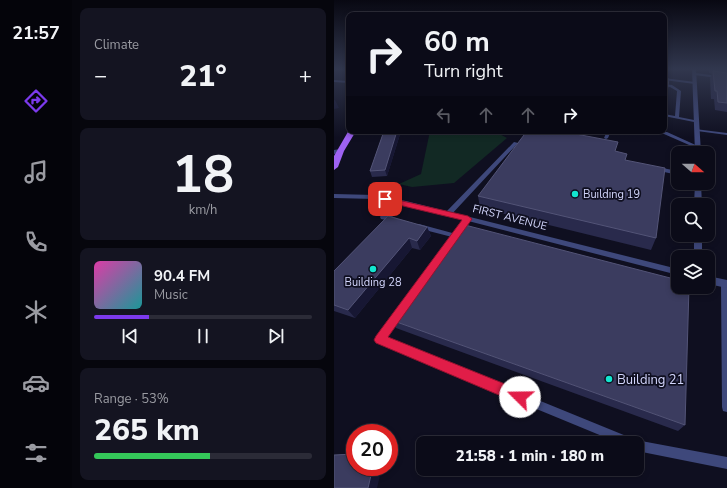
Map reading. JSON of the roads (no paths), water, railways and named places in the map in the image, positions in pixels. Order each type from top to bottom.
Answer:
[{"type":"main road","points":[[334,167],[337,151],[350,134]]},
{"type":"street","points":[[695,92],[698,146]]},
{"type":"street","name":"FIRST AVENUE","points":[[334,196],[375,197],[448,214],[460,230],[671,271]]},
{"type":"street","points":[[715,282],[726,284]]},
{"type":"lane","points":[[676,118],[679,92]]},
{"type":"lane","points":[[667,116],[697,122]]},
{"type":"lane","points":[[697,130],[727,134]]},
{"type":"lane","points":[[606,138],[608,134]]},
{"type":"lane","points":[[667,134],[696,146]]},
{"type":"lane","points":[[448,214],[516,143]]},
{"type":"lane","points":[[652,168],[671,172]]},
{"type":"lane","points":[[383,217],[409,224],[460,230]]},
{"type":"lane","points":[[726,284],[727,407]]},
{"type":"lane","points":[[402,309],[380,340],[615,436]]},
{"type":"lane","points":[[644,446],[727,464]]},
{"type":"place","name":"Building 19","points":[[575,194]]},
{"type":"place","name":"Building 28","points":[[373,269]]},
{"type":"place","name":"Building 21","points":[[609,379]]}]
